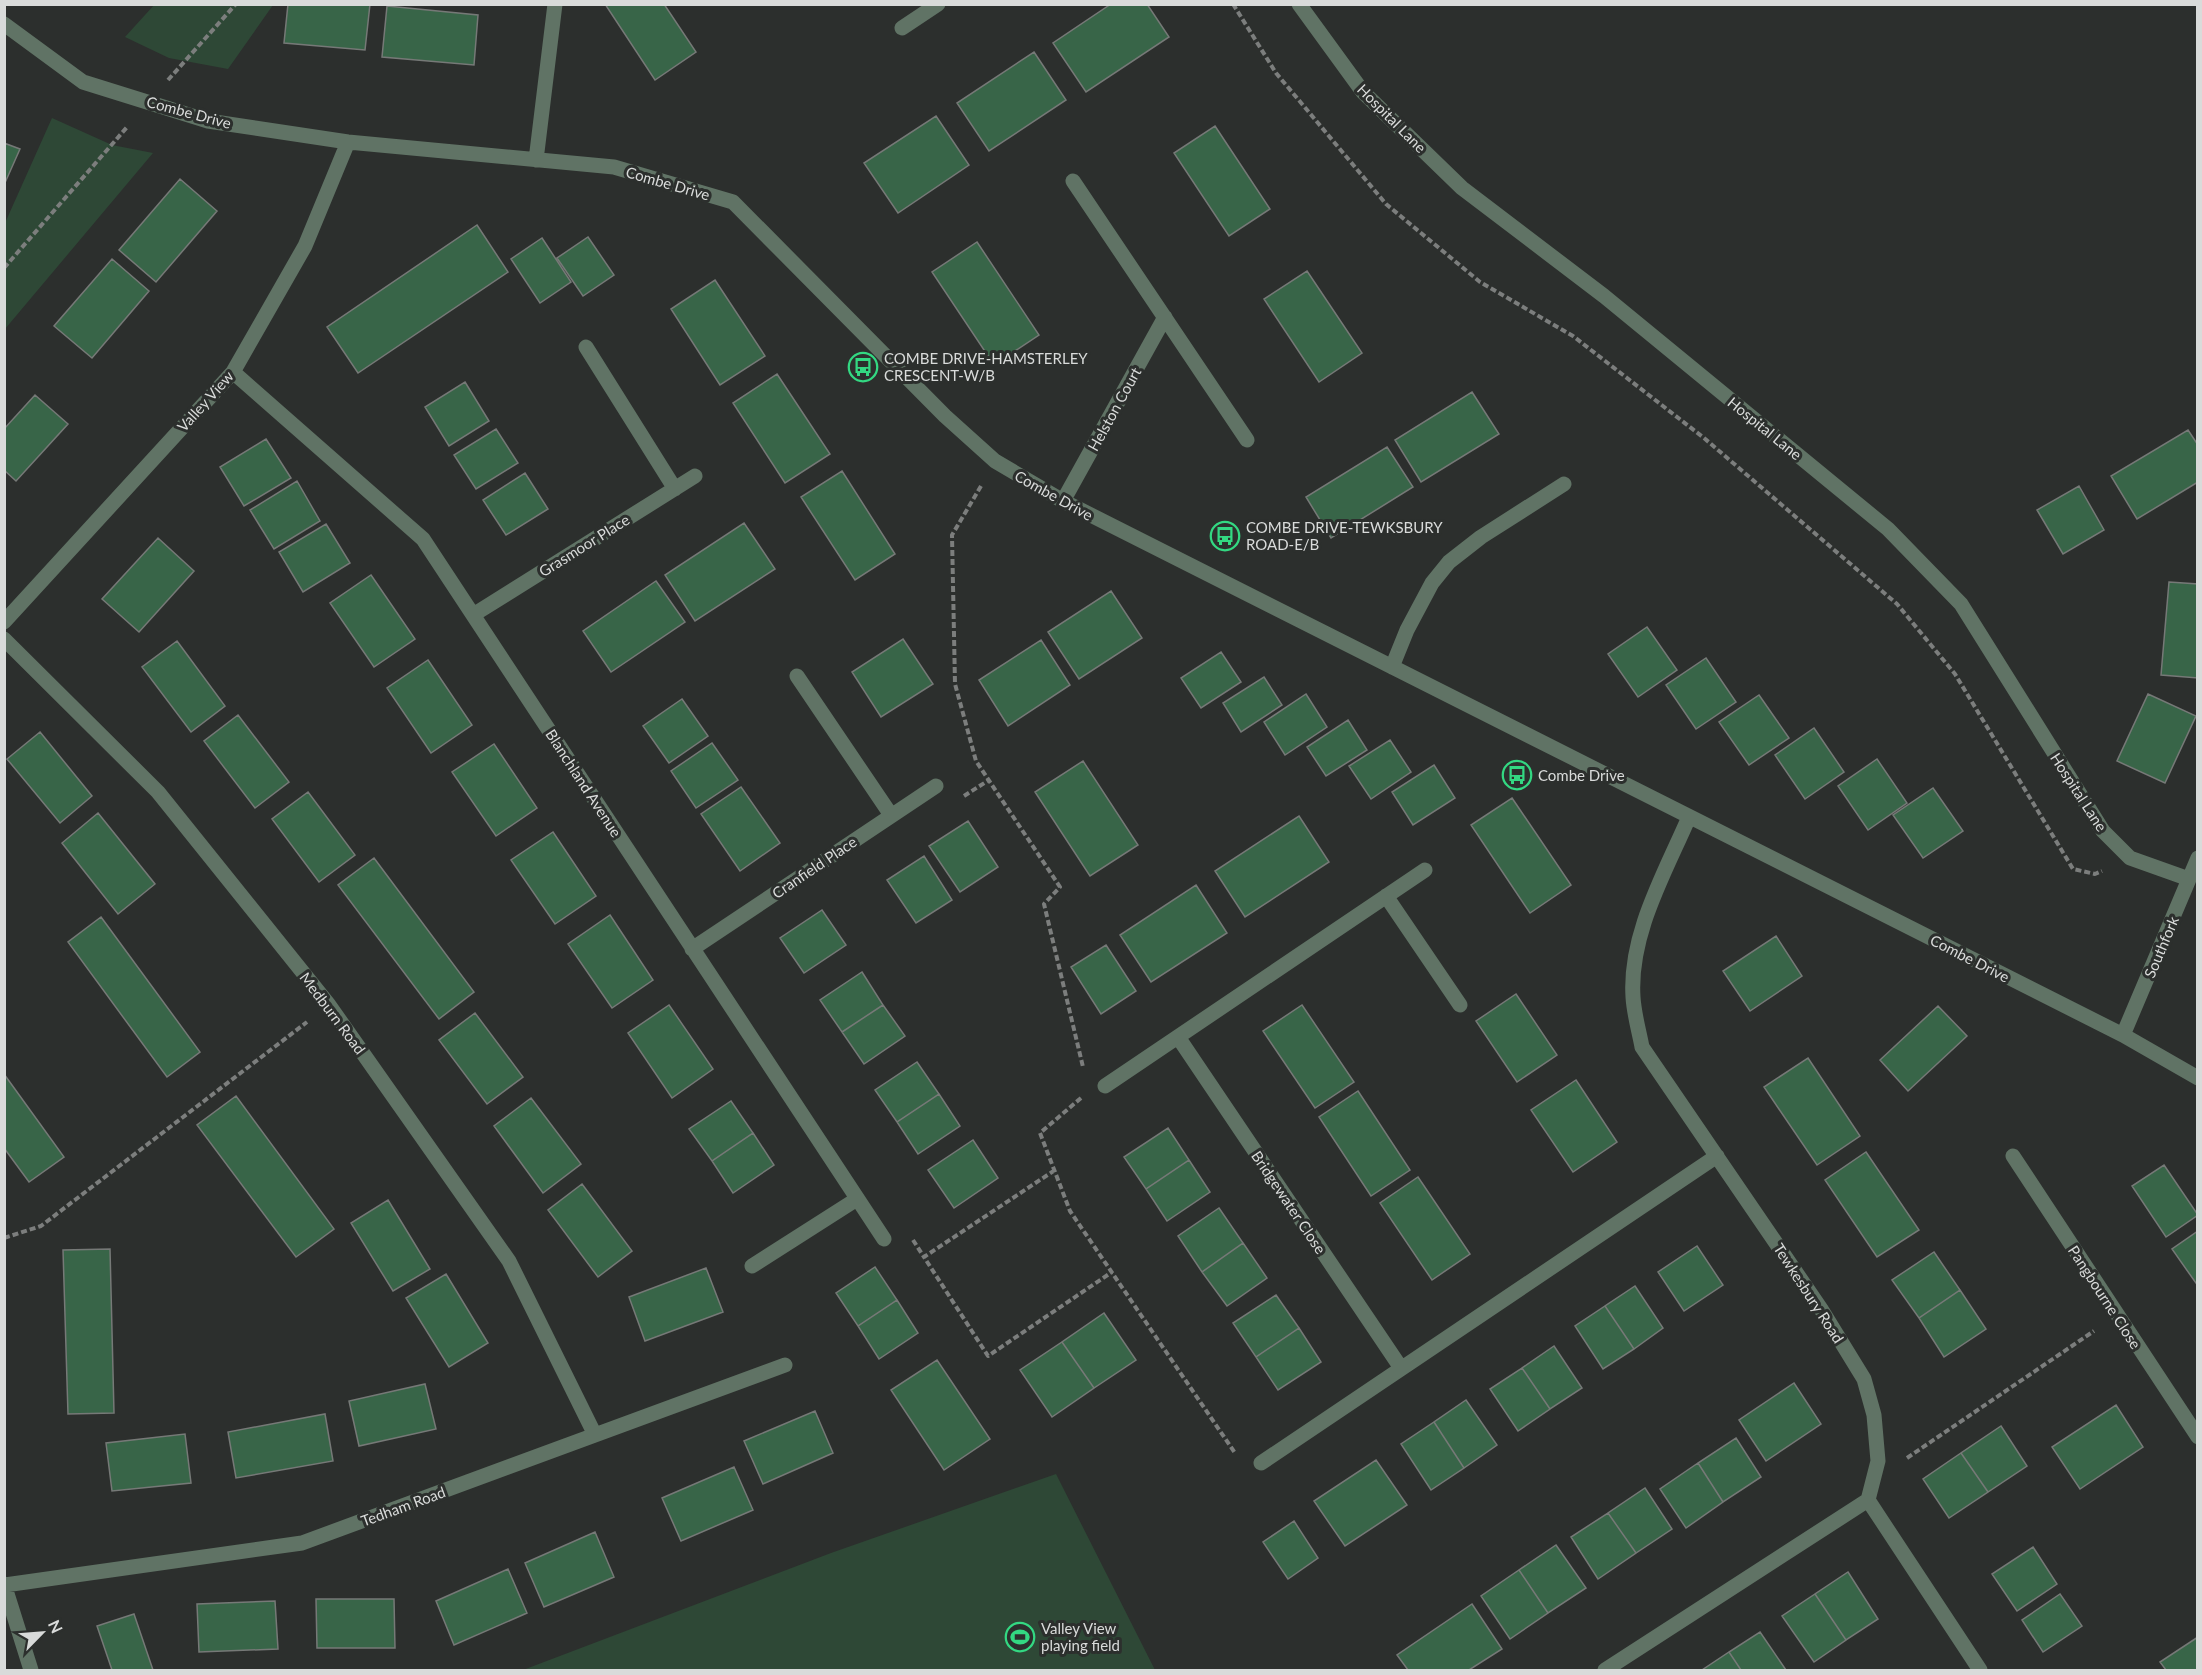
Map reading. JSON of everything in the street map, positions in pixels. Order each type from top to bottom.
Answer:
[{"type":"street","points":[[536,160],[555,4]]},
{"type":"street","points":[[902,28],[939,4]]},
{"type":"street","name":"Hospital Lane","points":[[1299,4],[1363,92],[1462,188],[1604,296],[1888,529],[1961,604],[2103,831],[2130,858],[2189,879]]},
{"type":"street","name":"Combe Drive","points":[[4,24],[83,82],[208,121],[348,142],[614,167],[733,202],[945,416],[995,461],[1063,501],[2123,1035]]},
{"type":"street","name":"Valley View","points":[[4,622],[233,372],[305,246],[348,142]]},
{"type":"street","points":[[1073,181],[1247,440]]},
{"type":"street","name":"Helston Court","points":[[1063,501],[1165,317]]},
{"type":"street","points":[[586,347],[675,489]]},
{"type":"street","name":"Blanchland Avenue","points":[[233,372],[423,539],[884,1239]]},
{"type":"street","name":"Grasmoor Place","points":[[473,615],[695,476]]},
{"type":"street","points":[[1392,667],[1407,630],[1427,592],[1449,561],[1481,537],[1564,484]]},
{"type":"street","name":"Medburn Road","points":[[4,639],[158,792],[329,1005],[509,1261],[595,1435]]},
{"type":"street","points":[[797,676],[891,815]]},
{"type":"street","name":"Cranfield Place","points":[[692,948],[936,786]]},
{"type":"street","name":"Tewkesbury Road","points":[[1689,817],[1650,906],[1635,960],[1633,997],[1642,1047],[1821,1309],[1864,1379],[1874,1415],[1878,1461],[1868,1500]]},
{"type":"street","name":"Southfork","points":[[2123,1035],[2198,858]]},
{"type":"street","points":[[1105,1086],[1425,870]]},
{"type":"street","points":[[1386,896],[1460,1005]]},
{"type":"street","points":[[2123,1035],[2198,1078]]},
{"type":"street","name":"Bridgewater Close","points":[[1178,1037],[1401,1368]]},
{"type":"street","points":[[1261,1463],[1717,1156]]},
{"type":"street","name":"Pangbourne Close","points":[[2013,1156],[2198,1437]]},
{"type":"street","points":[[752,1266],[857,1199]]},
{"type":"street","name":"Tedham Road","points":[[4,1585],[302,1543],[785,1365]]},
{"type":"street","points":[[1605,1671],[1868,1500],[1980,1671]]},
{"type":"street","points":[[4,1585],[31,1671]]},
{"type":"path","points":[[4,268],[236,4]]},
{"type":"path","points":[[1233,4],[1276,73],[1386,204],[1480,282],[1574,336],[1704,438],[1897,604],[1955,674],[2073,868],[2096,874],[2130,858]]},
{"type":"path","points":[[995,461],[952,535],[954,684],[976,761],[1060,887],[1044,904],[1083,1070]]},
{"type":"path","points":[[4,1238],[41,1226],[329,1005]]},
{"type":"path","points":[[1088,1092],[1040,1133],[1070,1211],[1248,1472],[1261,1463]]},
{"type":"path","points":[[1055,1170],[924,1257],[988,1356],[1112,1272]]},
{"type":"path","points":[[1878,1461],[1904,1460],[2117,1315]]},
{"type":"green space","points":[[155,4],[273,5],[228,69],[169,58],[125,37]]},
{"type":"green space","points":[[52,118],[112,145],[153,153],[5,329],[5,223]]},
{"type":"green space","points":[[1056,1474],[1155,1670],[523,1670],[831,1553]]},
{"type":"building","points":[[288,4],[370,4],[365,50],[284,43]]},
{"type":"building","points":[[605,4],[664,4],[696,52],[655,80]]},
{"type":"building","points":[[1111,4],[1147,4],[1169,37],[1086,92],[1053,43]]},
{"type":"building","points":[[387,6],[478,15],[474,65],[382,57]]},
{"type":"building","points":[[1034,52],[1066,100],[989,151],[957,103]]},
{"type":"building","points":[[936,116],[969,165],[898,213],[864,163]]},
{"type":"building","points":[[1215,126],[1270,209],[1229,236],[1174,153]]},
{"type":"building","points":[[4,143],[20,149],[4,185]]},
{"type":"building","points":[[180,179],[217,211],[156,282],[119,250]]},
{"type":"building","points":[[477,225],[508,272],[358,373],[327,327]]},
{"type":"building","points":[[588,237],[614,275],[583,296],[557,258]]},
{"type":"building","points":[[542,238],[571,282],[540,303],[511,259]]},
{"type":"building","points":[[977,242],[1039,335],[994,365],[932,272]]},
{"type":"building","points":[[112,259],[149,291],[92,358],[54,326]]},
{"type":"building","points":[[1307,271],[1362,353],[1319,382],[1264,299]]},
{"type":"building","points":[[715,280],[765,356],[720,385],[671,309]]},
{"type":"building","points":[[777,374],[830,454],[785,483],[733,403]]},
{"type":"building","points":[[465,382],[489,421],[449,446],[425,407]]},
{"type":"building","points":[[1472,392],[1499,434],[1421,482],[1395,440]]},
{"type":"building","points":[[35,395],[68,424],[16,481],[4,470],[4,429]]},
{"type":"building","points":[[496,429],[518,463],[476,489],[454,455]]},
{"type":"building","points":[[2188,430],[2198,445],[2198,482],[2137,519],[2111,476]]},
{"type":"building","points":[[266,439],[291,478],[244,506],[220,467]]},
{"type":"building","points":[[1387,447],[1413,487],[1331,538],[1306,497]]},
{"type":"building","points":[[842,471],[895,554],[855,580],[801,497]]},
{"type":"building","points":[[525,473],[548,509],[506,535],[483,500]]},
{"type":"building","points":[[297,481],[320,521],[274,549],[250,510]]},
{"type":"building","points":[[2079,486],[2104,530],[2063,554],[2037,510]]},
{"type":"building","points":[[744,523],[775,569],[695,621],[665,575]]},
{"type":"building","points":[[326,524],[350,563],[303,592],[279,552]]},
{"type":"building","points":[[158,538],[194,571],[139,632],[102,599]]},
{"type":"building","points":[[371,575],[415,639],[374,667],[330,603]]},
{"type":"building","points":[[656,581],[685,622],[611,672],[583,631]]},
{"type":"building","points":[[2169,582],[2198,584],[2198,678],[2161,675]]},
{"type":"building","points":[[1111,591],[1142,638],[1079,679],[1048,632]]},
{"type":"building","points":[[1647,627],[1677,670],[1638,697],[1608,654]]},
{"type":"building","points":[[903,639],[933,684],[881,717],[852,672]]},
{"type":"building","points":[[1041,640],[1070,685],[1008,726],[979,680]]},
{"type":"building","points":[[177,641],[225,706],[191,732],[142,667]]},
{"type":"building","points":[[1221,652],[1241,682],[1201,708],[1181,678]]},
{"type":"building","points":[[1706,658],[1736,702],[1696,729],[1666,685]]},
{"type":"building","points":[[428,660],[472,725],[431,753],[387,688]]},
{"type":"building","points":[[1264,677],[1282,705],[1241,732],[1223,703]]},
{"type":"building","points":[[1306,694],[1327,727],[1285,755],[1264,722]]},
{"type":"building","points":[[2148,694],[2196,716],[2165,783],[2117,761]]},
{"type":"building","points":[[1759,695],[1789,738],[1749,765],[1719,722]]},
{"type":"building","points":[[682,699],[708,736],[669,763],[643,726]]},
{"type":"building","points":[[238,715],[289,782],[255,808],[204,741]]},
{"type":"building","points":[[1348,720],[1367,750],[1326,776],[1307,747]]},
{"type":"building","points":[[1814,728],[1844,772],[1805,799],[1775,755]]},
{"type":"building","points":[[40,732],[92,796],[60,823],[7,759]]},
{"type":"building","points":[[1390,740],[1411,772],[1371,799],[1349,766]]},
{"type":"building","points":[[712,743],[738,780],[696,808],[671,771]]},
{"type":"building","points":[[494,744],[537,808],[496,836],[452,772]]},
{"type":"building","points":[[1877,759],[1907,803],[1868,830],[1838,786]]},
{"type":"building","points":[[1083,761],[1138,845],[1090,876],[1035,792]]},
{"type":"building","points":[[1434,765],[1455,798],[1413,825],[1392,792]]},
{"type":"building","points":[[741,787],[780,843],[740,871],[701,814]]},
{"type":"building","points":[[1933,788],[1963,831],[1923,858],[1893,815]]},
{"type":"building","points":[[308,792],[355,855],[319,882],[272,819]]},
{"type":"building","points":[[1512,798],[1571,885],[1530,913],[1471,825]]},
{"type":"building","points":[[98,813],[155,884],[118,914],[62,843]]},
{"type":"building","points":[[1299,816],[1329,862],[1245,917],[1215,871]]},
{"type":"building","points":[[968,821],[998,867],[960,892],[929,846]]},
{"type":"building","points":[[553,832],[596,896],[555,924],[511,860]]},
{"type":"building","points":[[924,856],[952,900],[916,923],[887,880]]},
{"type":"building","points":[[374,858],[474,992],[439,1019],[338,885]]},
{"type":"building","points":[[1196,885],[1227,933],[1151,982],[1120,935]]},
{"type":"building","points":[[822,910],[846,945],[804,973],[780,938]]},
{"type":"building","points":[[610,915],[653,980],[612,1008],[568,944]]},
{"type":"building","points":[[101,917],[200,1052],[167,1077],[68,942]]},
{"type":"building","points":[[1776,936],[1802,976],[1750,1011],[1723,971]]},
{"type":"building","points":[[1106,945],[1136,991],[1101,1014],[1071,967]]},
{"type":"building","points":[[862,972],[883,1005],[842,1032],[820,1000]]},
{"type":"building","points":[[1516,994],[1557,1055],[1517,1082],[1476,1021]]},
{"type":"building","points":[[669,1005],[713,1069],[672,1098],[628,1033]]},
{"type":"building","points":[[883,1005],[905,1036],[864,1064],[842,1032]]},
{"type":"building","points":[[1302,1005],[1354,1082],[1315,1108],[1263,1031]]},
{"type":"building","points":[[1938,1006],[1967,1036],[1908,1091],[1880,1060]]},
{"type":"building","points":[[475,1013],[523,1077],[487,1104],[439,1040]]},
{"type":"building","points":[[1808,1058],[1860,1136],[1817,1165],[1764,1087]]},
{"type":"building","points":[[917,1062],[939,1094],[897,1122],[875,1090]]},
{"type":"building","points":[[4,1074],[64,1157],[29,1182],[4,1148]]},
{"type":"building","points":[[1576,1080],[1617,1142],[1573,1172],[1531,1110]]},
{"type":"building","points":[[1358,1091],[1410,1170],[1371,1196],[1319,1117]]},
{"type":"building","points":[[939,1094],[960,1126],[918,1154],[897,1122]]},
{"type":"building","points":[[236,1096],[334,1229],[296,1257],[197,1125]]},
{"type":"building","points":[[531,1098],[581,1164],[543,1193],[494,1126]]},
{"type":"building","points":[[731,1101],[753,1133],[712,1161],[689,1129]]},
{"type":"building","points":[[1168,1128],[1189,1160],[1146,1189],[1124,1157]]},
{"type":"building","points":[[753,1133],[774,1165],[733,1193],[712,1161]]},
{"type":"building","points":[[973,1140],[998,1178],[954,1208],[928,1170]]},
{"type":"building","points":[[1866,1152],[1919,1230],[1877,1257],[1825,1180]]},
{"type":"building","points":[[1189,1160],[1210,1192],[1167,1221],[1146,1189]]},
{"type":"building","points":[[2164,1165],[2198,1215],[2166,1237],[2132,1186]]},
{"type":"building","points":[[1418,1177],[1470,1254],[1432,1280],[1380,1203]]},
{"type":"building","points":[[582,1184],[632,1251],[598,1277],[548,1210]]},
{"type":"building","points":[[388,1200],[430,1269],[393,1291],[351,1223]]},
{"type":"building","points":[[1219,1208],[1243,1243],[1202,1272],[1178,1236]]},
{"type":"building","points":[[2198,1231],[2198,1286],[2172,1249]]},
{"type":"building","points":[[1243,1243],[1267,1278],[1227,1306],[1202,1272]]},
{"type":"building","points":[[1697,1246],[1723,1285],[1684,1311],[1658,1272]]},
{"type":"building","points":[[110,1249],[114,1413],[68,1414],[63,1250]]},
{"type":"building","points":[[1934,1252],[1960,1290],[1919,1318],[1892,1280]]},
{"type":"building","points":[[875,1267],[897,1300],[858,1326],[836,1293]]},
{"type":"building","points":[[706,1268],[723,1312],[645,1341],[629,1297]]},
{"type":"building","points":[[446,1274],[488,1343],[449,1367],[406,1298]]},
{"type":"building","points":[[1635,1286],[1663,1328],[1634,1349],[1605,1306]]},
{"type":"building","points":[[1960,1290],[1986,1329],[1944,1357],[1919,1318]]},
{"type":"building","points":[[1276,1295],[1299,1328],[1256,1357],[1233,1323]]},
{"type":"building","points":[[897,1300],[918,1333],[879,1359],[858,1326]]},
{"type":"building","points":[[1605,1306],[1634,1349],[1603,1369],[1575,1326]]},
{"type":"building","points":[[1104,1313],[1136,1360],[1094,1388],[1062,1342]]},
{"type":"building","points":[[1299,1328],[1321,1362],[1278,1390],[1256,1357]]},
{"type":"building","points":[[1062,1342],[1094,1388],[1052,1417],[1020,1370]]},
{"type":"building","points":[[1554,1346],[1582,1388],[1550,1409],[1522,1368]]},
{"type":"building","points":[[937,1360],[990,1439],[944,1470],[891,1390]]},
{"type":"building","points":[[1522,1368],[1550,1409],[1518,1431],[1490,1389]]},
{"type":"building","points":[[1794,1383],[1821,1424],[1766,1461],[1739,1420]]},
{"type":"building","points":[[425,1384],[436,1429],[359,1446],[349,1401]]},
{"type":"building","points":[[1466,1400],[1497,1445],[1464,1468],[1434,1422]]},
{"type":"building","points":[[2116,1405],[2143,1447],[2080,1489],[2052,1447]]},
{"type":"building","points":[[815,1411],[833,1453],[763,1484],[744,1441]]},
{"type":"building","points":[[325,1414],[333,1461],[236,1478],[228,1432]]},
{"type":"building","points":[[1434,1422],[1464,1468],[1431,1490],[1401,1444]]},
{"type":"building","points":[[2001,1426],[2027,1466],[1988,1492],[1961,1453]]},
{"type":"building","points":[[185,1434],[191,1483],[112,1491],[106,1443]]},
{"type":"building","points":[[1736,1438],[1761,1477],[1723,1502],[1698,1463]]},
{"type":"building","points":[[1961,1453],[1988,1492],[1949,1518],[1923,1479]]},
{"type":"building","points":[[1376,1460],[1407,1505],[1345,1546],[1314,1501]]},
{"type":"building","points":[[1698,1463],[1723,1502],[1686,1528],[1660,1489]]},
{"type":"building","points":[[734,1467],[753,1510],[681,1541],[662,1498]]},
{"type":"building","points":[[1645,1488],[1672,1529],[1636,1553],[1608,1513]]},
{"type":"building","points":[[1608,1513],[1636,1553],[1598,1579],[1571,1537]]},
{"type":"building","points":[[1294,1521],[1318,1558],[1288,1579],[1263,1542]]},
{"type":"building","points":[[595,1532],[614,1577],[544,1607],[525,1563]]},
{"type":"building","points":[[1556,1545],[1586,1588],[1548,1613],[1519,1570]]},
{"type":"building","points":[[2033,1547],[2057,1584],[2017,1611],[1992,1574]]},
{"type":"building","points":[[508,1569],[527,1613],[454,1645],[436,1601]]},
{"type":"building","points":[[1519,1570],[1548,1613],[1510,1639],[1481,1596]]},
{"type":"building","points":[[1848,1572],[1878,1619],[1846,1640],[1815,1594]]},
{"type":"building","points":[[1815,1594],[1846,1640],[1814,1662],[1782,1616]]},
{"type":"building","points":[[2060,1594],[2082,1626],[2043,1652],[2022,1620]]},
{"type":"building","points":[[316,1599],[394,1599],[395,1648],[317,1648]]},
{"type":"building","points":[[275,1601],[278,1649],[199,1652],[197,1604]]},
{"type":"building","points":[[1472,1604],[1502,1649],[1469,1670],[1408,1670],[1397,1655]]},
{"type":"building","points":[[134,1614],[153,1670],[112,1670],[97,1626]]},
{"type":"building","points":[[1760,1632],[1786,1670],[1741,1670],[1729,1652]]},
{"type":"building","points":[[2198,1637],[2198,1670],[2166,1670],[2160,1662]]},
{"type":"building","points":[[1729,1652],[1741,1670],[1702,1670]]},
{"type":"place","name":"COMBE DRIVE-HAMSTERLEY CRESCENT-W/B","points":[[863,367]]},
{"type":"place","name":"COMBE DRIVE-TEWKSBURY ROAD-E/B","points":[[1225,536]]},
{"type":"place","name":"Combe Drive","points":[[1517,775]]},
{"type":"place","name":"Valley View playing field","points":[[1020,1637]]}]
